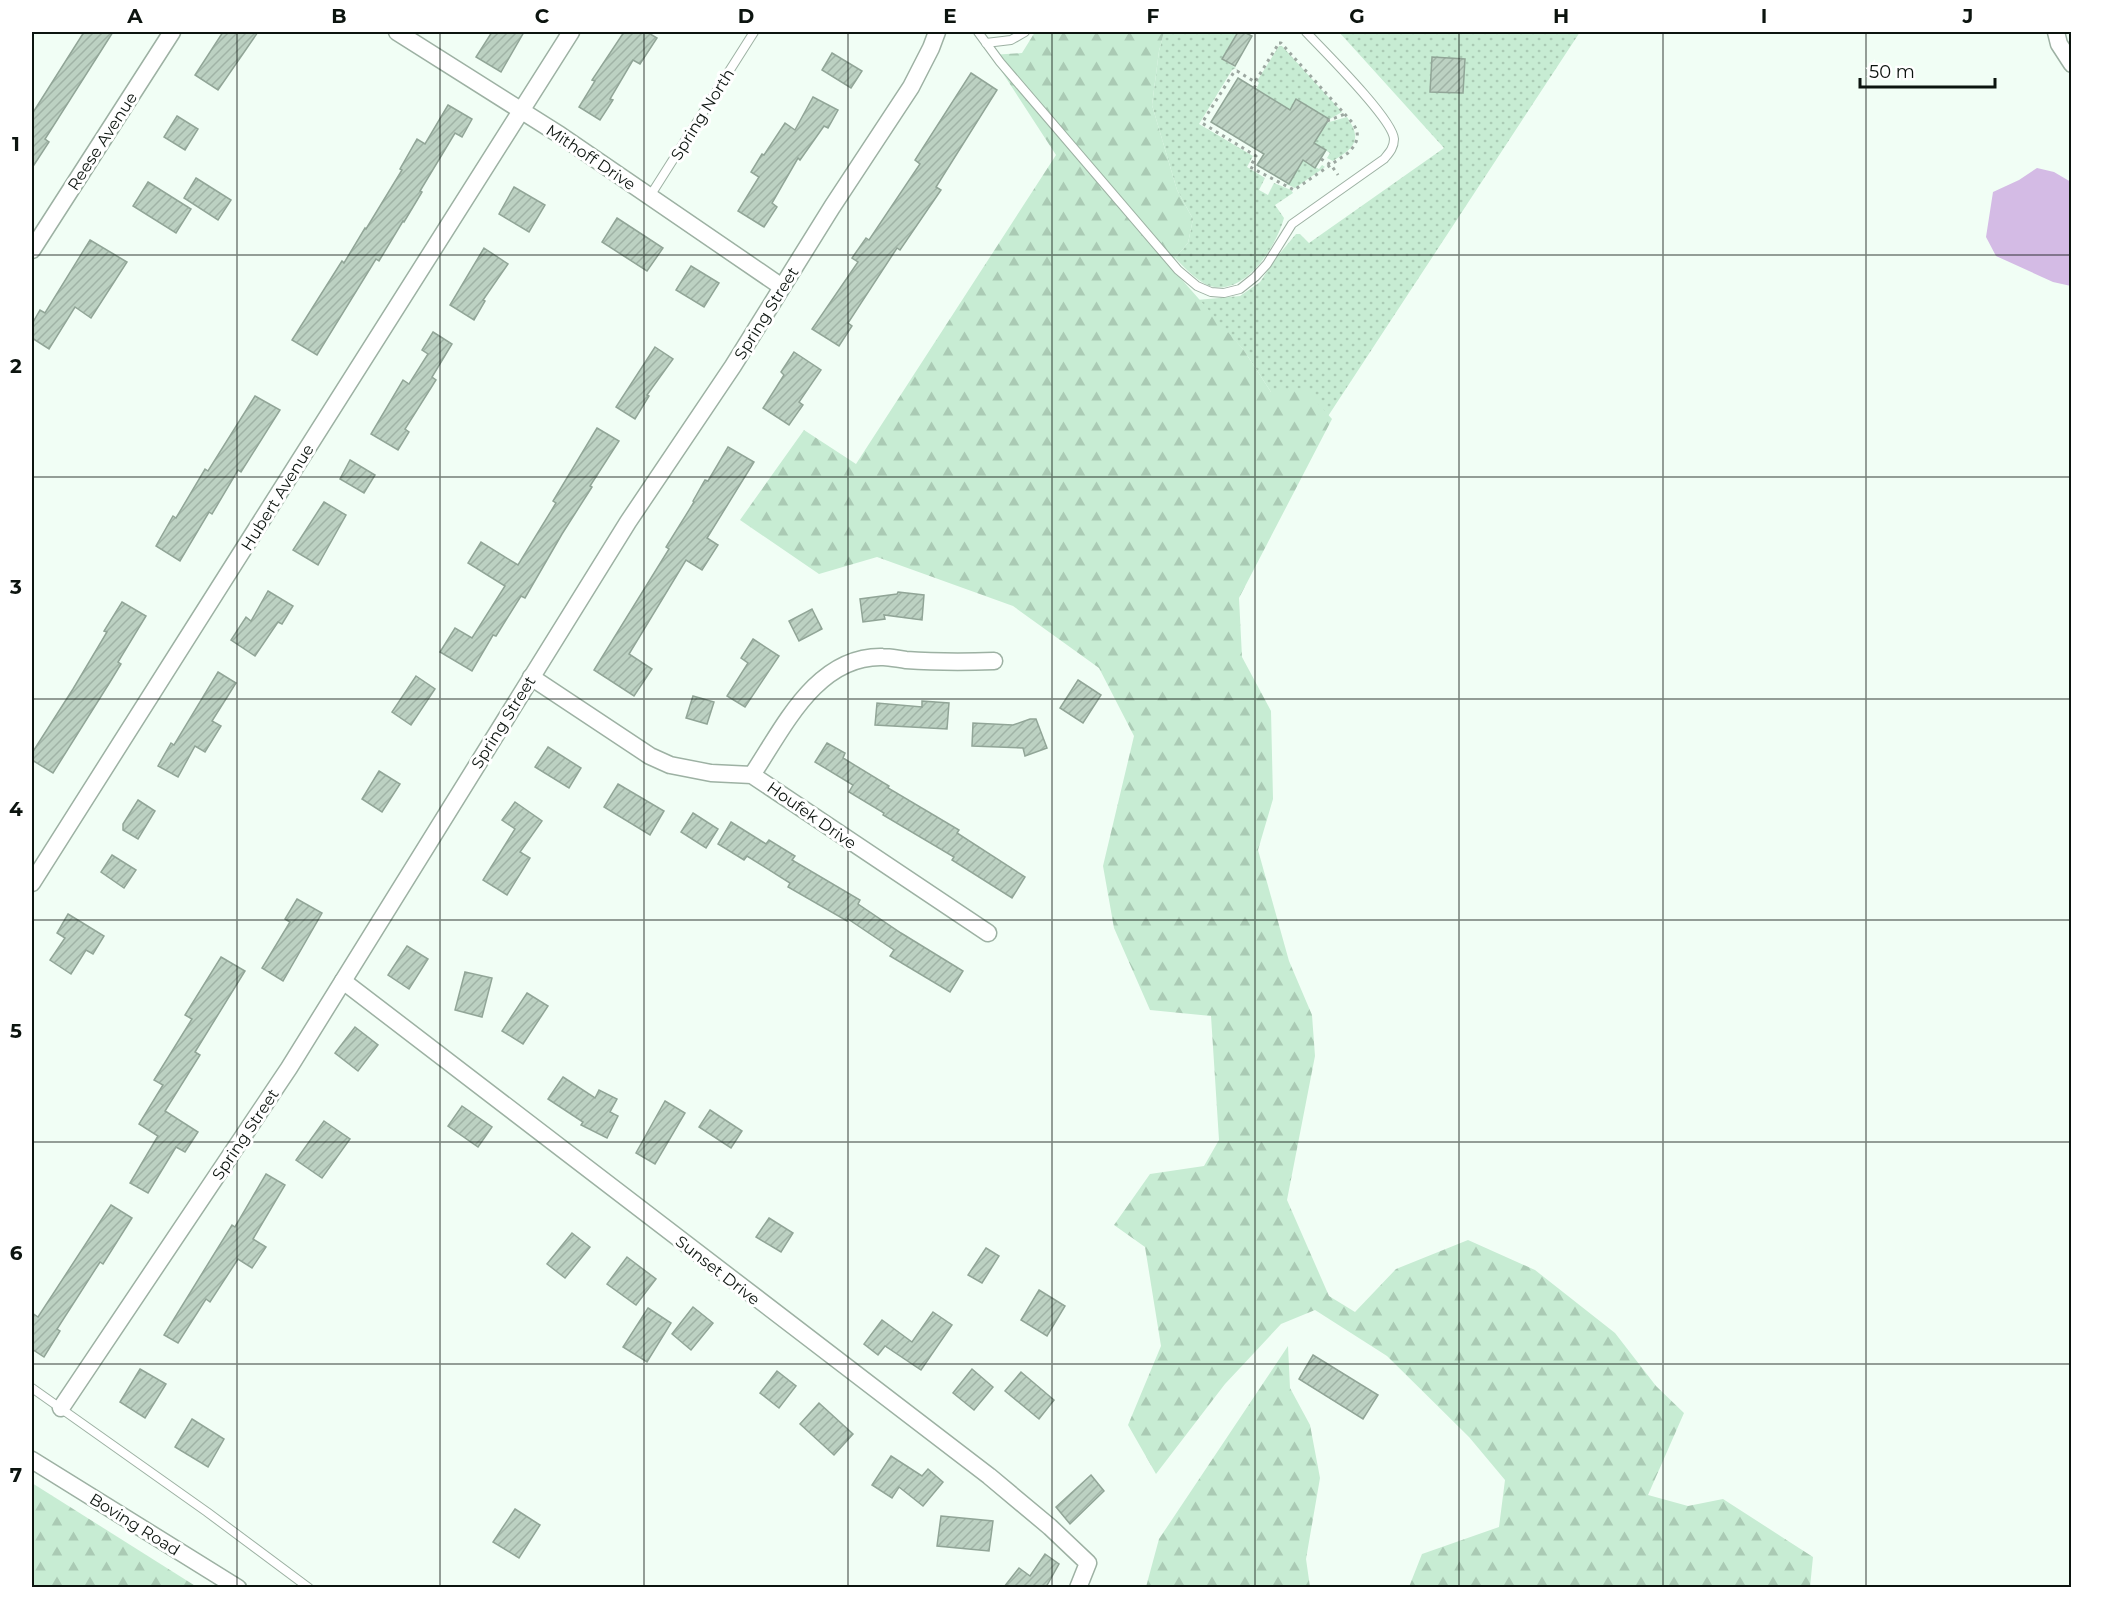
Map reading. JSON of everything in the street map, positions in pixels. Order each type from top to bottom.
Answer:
[{"type":"street","name":"Reese Avenue","points":[[34,241],[172,32]]},
{"type":"street","name":"Mithoff Drive","points":[[397,32],[522,110],[782,287]]},
{"type":"street","name":"Hubert Avenue","points":[[32,883],[571,32]]},
{"type":"street","name":"Spring Street","points":[[61,1408],[289,1068],[628,522],[911,87],[937,32]]},
{"type":"street","points":[[2056,32],[2059,44],[2072,64]]},
{"type":"street","points":[[752,775],[803,699],[817,683],[842,666],[859,660],[881,657],[960,662],[994,661]]},
{"type":"street","name":"Houfek Drive","points":[[531,677],[650,756],[669,765],[711,773],[752,775],[988,933]]},
{"type":"street","name":"Sunset Drive","points":[[343,981],[989,1476],[1050,1527],[1088,1563],[1078,1587]]},
{"type":"street","name":"Boving Road","points":[[32,1460],[238,1587]]},
{"type":"lane","name":"Spring North","points":[[650,196],[754,32]]},
{"type":"lane","points":[[978,32],[1000,62],[1178,270],[1197,286],[1211,292],[1224,293],[1240,289],[1267,264],[1292,224],[1384,159],[1392,150],[1394,139],[1391,128],[1306,32]]},
{"type":"lane","points":[[986,43],[1011,40],[1025,32]]},
{"type":"lane","points":[[32,1388],[309,1587]]},
{"type":"path","points":[[1254,88],[1257,83],[1255,82],[1281,43],[1357,128],[1358,138],[1354,146],[1348,153],[1294,190],[1250,166],[1256,156],[1202,123],[1234,72],[1255,82]]},
{"type":"path","points":[[1242,81],[1245,76]]},
{"type":"path","points":[[1327,121],[1345,114]]},
{"type":"path","points":[[1321,159],[1331,165],[1346,186]]},
{"type":"green space","points":[[1035,32],[1164,32],[1159,51],[1152,105],[1177,190],[1193,219],[1188,243],[1169,265],[1243,349],[1271,392],[1304,388],[1332,419],[1239,598],[1242,657],[1271,711],[1273,799],[1258,850],[1289,961],[1312,1015],[1315,1056],[1287,1200],[1329,1296],[1355,1312],[1396,1269],[1468,1240],[1535,1270],[1615,1333],[1656,1386],[1684,1413],[1648,1495],[1688,1506],[1723,1499],[1813,1557],[1810,1587],[1409,1587],[1422,1554],[1499,1527],[1505,1480],[1469,1437],[1387,1356],[1315,1310],[1281,1324],[1225,1384],[1156,1474],[1128,1425],[1161,1346],[1145,1247],[1114,1225],[1150,1174],[1204,1166],[1219,1140],[1211,1016],[1150,1010],[1114,928],[1103,866],[1134,736],[1099,668],[1013,606],[877,557],[819,574],[740,520],[804,430],[856,464],[1056,155],[991,55],[1022,53]]},
{"type":"green space","points":[[1164,32],[1238,32],[1233,41],[1245,48],[1241,55],[1228,48],[1222,59],[1236,68],[1232,70],[1199,124],[1253,156],[1247,167],[1265,178],[1259,190],[1268,195],[1274,183],[1293,193],[1275,205],[1284,218],[1266,256],[1246,278],[1234,285],[1221,287],[1207,285],[1175,258],[1188,243],[1193,219],[1177,190],[1152,105],[1159,51]]},
{"type":"green space","points":[[1339,32],[1580,32],[1315,436],[1271,392],[1243,349],[1197,300],[1240,296],[1260,282],[1296,234],[1300,234],[1309,243],[1444,148]]},
{"type":"green space","points":[[1279,46],[1282,46],[1342,112],[1328,120],[1297,99],[1290,110],[1256,89],[1259,83],[1257,81]]},
{"type":"green space","points":[[1347,117],[1355,132],[1354,143],[1333,161],[1327,158],[1330,153],[1314,143],[1326,123]]},
{"type":"green space","points":[[1303,160],[1319,169],[1322,165],[1325,167],[1295,188],[1286,184],[1289,183]]},
{"type":"green space","points":[[1288,1346],[1290,1388],[1310,1425],[1320,1478],[1306,1559],[1310,1587],[1146,1587],[1159,1539]]},
{"type":"green space","points":[[32,1483],[197,1587],[32,1587]]},
{"type":"shaded area","points":[[2037,168],[2054,172],[2071,182],[2071,286],[2053,282],[1996,256],[1986,237],[1993,192],[2019,180]]},
{"type":"building","points":[[84,32],[113,32],[45,139],[49,142],[32,168],[32,114]]},
{"type":"building","points":[[223,32],[258,32],[218,90],[195,75]]},
{"type":"building","points":[[492,32],[524,32],[501,72],[476,57]]},
{"type":"building","points":[[624,32],[647,32],[657,38],[640,64],[633,60],[600,120],[579,107],[595,81],[592,80]]},
{"type":"building","points":[[1238,32],[1252,36],[1235,66],[1222,59]]},
{"type":"building","points":[[832,53],[862,71],[851,88],[822,70]]},
{"type":"building","points":[[1432,57],[1465,59],[1463,93],[1430,92]]},
{"type":"building","points":[[971,73],[997,90],[936,187],[941,190],[900,250],[897,248],[848,323],[852,326],[839,346],[812,329],[858,262],[852,258],[866,238],[869,240],[920,164],[915,160]]},
{"type":"building","points":[[1238,78],[1290,110],[1296,99],[1329,119],[1314,143],[1326,150],[1315,168],[1303,160],[1289,184],[1257,165],[1264,154],[1211,122]]},
{"type":"building","points":[[813,97],[838,110],[828,128],[824,126],[800,160],[798,158],[772,203],[777,207],[764,227],[738,211],[759,177],[751,172],[785,123],[795,130]]},
{"type":"building","points":[[448,105],[472,119],[462,137],[455,133],[404,222],[379,261],[376,259],[317,355],[292,340],[342,261],[344,263],[366,229],[402,170],[400,169],[417,139],[425,144]]},
{"type":"building","points":[[177,116],[198,129],[185,150],[164,137]]},
{"type":"building","points":[[196,178],[231,200],[218,220],[184,198]]},
{"type":"building","points":[[148,182],[191,209],[176,233],[133,206]]},
{"type":"building","points":[[514,187],[545,205],[529,232],[499,214]]},
{"type":"building","points":[[617,218],[663,248],[647,271],[602,242]]},
{"type":"building","points":[[90,240],[127,262],[91,318],[75,307],[49,349],[32,338],[32,324],[40,310],[45,313]]},
{"type":"building","points":[[484,248],[508,264],[483,300],[485,301],[474,320],[450,305]]},
{"type":"building","points":[[691,266],[719,283],[704,307],[676,290]]},
{"type":"building","points":[[433,332],[452,344],[432,377],[436,380],[405,429],[409,432],[398,450],[371,434],[403,380],[409,384],[428,354],[422,350]]},
{"type":"building","points":[[655,347],[673,359],[647,395],[649,396],[635,419],[616,407]]},
{"type":"building","points":[[794,352],[821,370],[799,402],[803,405],[789,425],[763,408],[784,375],[781,372]]},
{"type":"building","points":[[255,396],[280,410],[241,472],[238,470],[212,514],[209,512],[180,561],[156,546],[173,516],[176,518],[205,469],[208,471]]},
{"type":"building","points":[[597,428],[619,441],[525,598],[521,596],[496,636],[493,635],[472,671],[440,652],[455,628],[472,638],[505,586],[468,563],[481,542],[518,565],[556,503],[553,501]]},
{"type":"building","points":[[728,447],[754,462],[707,538],[718,545],[702,570],[686,560],[629,654],[652,669],[634,696],[594,670],[669,549],[666,547],[705,480],[708,481]]},
{"type":"building","points":[[350,460],[375,475],[364,493],[340,479]]},
{"type":"building","points":[[324,502],[346,515],[318,565],[293,550]]},
{"type":"building","points":[[268,591],[293,606],[282,624],[278,622],[255,656],[231,640],[246,617],[251,621]]},
{"type":"building","points":[[898,592],[924,595],[922,620],[884,615],[885,619],[863,622],[860,599]]},
{"type":"building","points":[[122,602],[146,616],[118,662],[121,664],[53,773],[32,760],[32,753],[107,632],[104,631]]},
{"type":"building","points":[[812,609],[822,629],[799,641],[789,621]]},
{"type":"building","points":[[753,639],[779,656],[745,707],[727,696],[748,663],[741,658]]},
{"type":"building","points":[[218,672],[236,683],[212,721],[221,726],[205,752],[195,746],[178,777],[158,766],[171,743],[174,745]]},
{"type":"building","points":[[416,676],[435,689],[411,725],[392,712]]},
{"type":"building","points":[[1078,680],[1101,695],[1083,723],[1060,708]]},
{"type":"building","points":[[693,696],[714,702],[707,724],[686,718]]},
{"type":"building","points":[[922,701],[949,703],[947,729],[875,725],[877,703],[922,707]]},
{"type":"building","points":[[1036,719],[1047,748],[1025,756],[1023,748],[972,746],[973,723],[1013,725]]},
{"type":"building","points":[[827,743],[845,753],[843,758],[959,830],[957,833],[1025,877],[1012,898],[952,860],[954,857],[849,792],[853,785],[815,762]]},
{"type":"building","points":[[548,747],[581,768],[569,788],[535,767]]},
{"type":"building","points":[[379,771],[400,784],[382,812],[362,799]]},
{"type":"building","points":[[618,784],[664,811],[650,835],[604,807]]},
{"type":"building","points":[[138,800],[155,811],[138,839],[123,830],[123,824]]},
{"type":"building","points":[[515,802],[542,821],[520,852],[530,858],[507,895],[483,880],[515,829],[502,820]]},
{"type":"building","points":[[693,813],[718,829],[706,848],[681,832]]},
{"type":"building","points":[[731,822],[766,844],[769,840],[795,856],[792,860],[860,900],[858,904],[963,971],[950,992],[890,956],[894,950],[848,919],[847,921],[788,887],[790,883],[747,856],[744,860],[718,844]]},
{"type":"building","points":[[112,855],[136,870],[124,888],[101,872]]},
{"type":"building","points":[[297,899],[322,913],[283,981],[262,968],[290,922],[285,919]]},
{"type":"building","points":[[68,914],[104,936],[93,954],[86,950],[71,974],[50,960],[65,938],[57,933]]},
{"type":"building","points":[[407,946],[428,959],[409,989],[388,975]]},
{"type":"building","points":[[221,957],[245,971],[195,1052],[200,1055],[165,1111],[198,1132],[185,1152],[176,1147],[148,1193],[130,1183],[158,1136],[139,1124],[163,1085],[154,1080],[192,1019],[185,1015]]},
{"type":"building","points":[[465,972],[492,978],[482,1017],[455,1010]]},
{"type":"building","points":[[527,993],[548,1006],[523,1044],[502,1031]]},
{"type":"building","points":[[355,1027],[378,1045],[358,1071],[335,1053]]},
{"type":"building","points":[[563,1077],[595,1098],[599,1090],[617,1099],[610,1112],[618,1116],[607,1138],[581,1125],[583,1122],[548,1099]]},
{"type":"building","points":[[665,1101],[685,1113],[655,1164],[636,1153]]},
{"type":"building","points":[[462,1106],[492,1127],[478,1147],[448,1126]]},
{"type":"building","points":[[710,1110],[742,1131],[731,1148],[699,1127]]},
{"type":"building","points":[[324,1121],[350,1139],[322,1178],[296,1160]]},
{"type":"building","points":[[266,1174],[285,1185],[253,1239],[266,1247],[252,1268],[238,1259],[210,1302],[206,1299],[178,1343],[164,1335],[232,1225],[235,1227]]},
{"type":"building","points":[[111,1205],[132,1218],[103,1264],[100,1262],[57,1329],[60,1331],[44,1357],[32,1349],[32,1313],[38,1317]]},
{"type":"building","points":[[769,1218],[793,1233],[781,1252],[756,1237]]},
{"type":"building","points":[[572,1233],[590,1247],[565,1278],[547,1264]]},
{"type":"building","points":[[986,1248],[999,1256],[982,1283],[968,1275]]},
{"type":"building","points":[[627,1257],[656,1279],[636,1305],[607,1284]]},
{"type":"building","points":[[1039,1290],[1065,1306],[1047,1336],[1021,1320]]},
{"type":"building","points":[[693,1307],[713,1323],[691,1350],[672,1334]]},
{"type":"building","points":[[648,1308],[671,1323],[647,1362],[623,1347]]},
{"type":"building","points":[[933,1312],[952,1325],[921,1370],[885,1346],[878,1355],[864,1344],[882,1320],[912,1342]]},
{"type":"building","points":[[1313,1355],[1378,1395],[1363,1419],[1299,1379]]},
{"type":"building","points":[[140,1369],[166,1384],[145,1418],[120,1402]]},
{"type":"building","points":[[972,1369],[993,1387],[974,1410],[953,1393]]},
{"type":"building","points":[[777,1371],[796,1386],[779,1408],[760,1393]]},
{"type":"building","points":[[1021,1372],[1054,1400],[1039,1419],[1005,1391]]},
{"type":"building","points":[[819,1403],[853,1434],[834,1455],[800,1424]]},
{"type":"building","points":[[192,1419],[224,1439],[208,1467],[175,1447]]},
{"type":"building","points":[[891,1456],[922,1476],[928,1469],[943,1482],[923,1506],[899,1487],[892,1498],[872,1485]]},
{"type":"building","points":[[1091,1475],[1104,1491],[1070,1524],[1056,1507]]},
{"type":"building","points":[[515,1509],[540,1525],[519,1558],[493,1542]]},
{"type":"building","points":[[941,1516],[993,1521],[989,1551],[937,1546]]},
{"type":"building","points":[[1045,1554],[1059,1564],[1046,1587],[1004,1587],[1019,1568],[1030,1576]]}]
